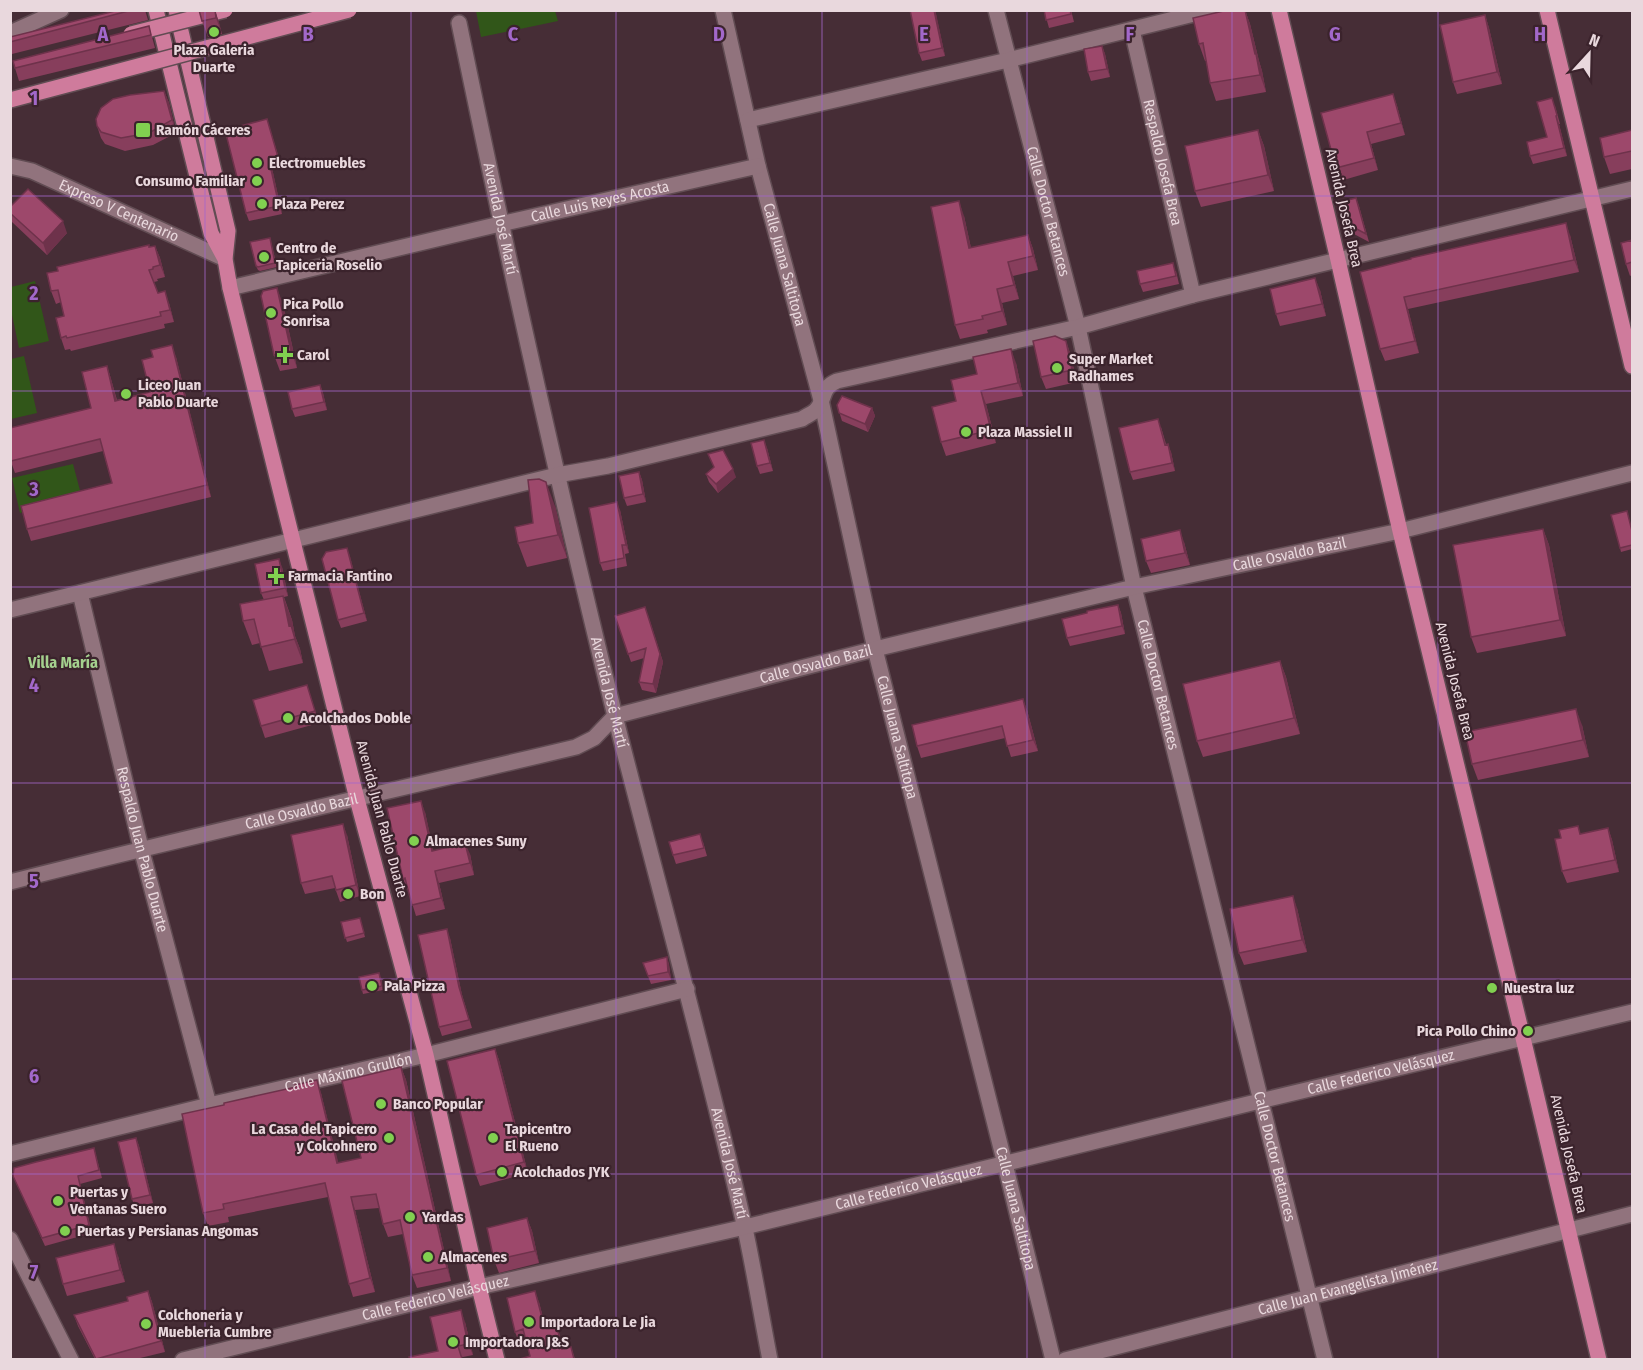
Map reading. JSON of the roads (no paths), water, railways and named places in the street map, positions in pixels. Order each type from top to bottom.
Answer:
[{"type":"main road","points":[[156,10],[212,233],[225,259]]},
{"type":"main road","points":[[176,10],[228,231],[225,259]]},
{"type":"main road","points":[[112,39],[225,10]]},
{"type":"main road","points":[[10,100],[350,10]]},
{"type":"main road","name":"Avenida Josefa Brea","points":[[1279,10],[1400,531],[1599,1359]]},
{"type":"main road","points":[[1547,10],[1632,366]]},
{"type":"main road","name":"Avenida Juan Pablo Duarte","points":[[225,259],[230,288],[357,800],[426,1055],[479,1287],[498,1359]]},
{"type":"street","name":"Calle Juana Saltitopa","points":[[723,10],[758,166],[821,400],[875,649],[1053,1359]]},
{"type":"street","name":"Calle Doctor Betances","points":[[996,10],[1078,327],[1134,587],[1325,1359]]},
{"type":"street","points":[[748,120],[1008,60],[1210,10]]},
{"type":"street","points":[[10,33],[52,12]]},
{"type":"street","name":"Avenida José Martí","points":[[459,23],[500,224],[557,475],[615,716],[687,989],[744,1227],[770,1359]]},
{"type":"street","name":"Respaldo Josefa Brea","points":[[1132,30],[1193,295]]},
{"type":"street","name":"Expreso V Centenario","points":[[10,166],[32,171],[225,259]]},
{"type":"street","name":"Calle Luis Reyes Acosta","points":[[230,288],[758,166]]},
{"type":"street","points":[[10,610],[557,475],[608,466],[802,418],[818,408],[825,389],[837,381],[1078,327],[1193,295],[1632,189]]},
{"type":"street","name":"Calle Osvaldo Bazil","points":[[10,882],[141,848],[357,800],[576,747],[594,738],[615,716],[875,649],[1134,587],[1400,531],[1632,473]]},
{"type":"street","name":"Respaldo Juan Pablo Duarte","points":[[80,593],[141,848],[208,1104]]},
{"type":"street","name":"Calle Máximo Grullón","points":[[10,1154],[208,1104],[426,1055],[687,989]]},
{"type":"street","name":"Calle Federico Velásquez","points":[[183,1359],[479,1287],[744,1227],[1632,1012]]},
{"type":"street","name":"Calle Juan Evangelista Jiménez","points":[[1065,1359],[1632,1214]]},
{"type":"street","points":[[10,1239],[71,1359]]},
{"type":"place","name":"Plaza Galeria Duarte","points":[[214,32]]},
{"type":"place","name":"Ramón Cáceres","points":[[143,130]]},
{"type":"place","name":"Electromuebles","points":[[257,163]]},
{"type":"place","name":"Consumo Familiar","points":[[257,181]]},
{"type":"place","name":"Plaza Perez","points":[[262,204]]},
{"type":"place","name":"Centro de Tapiceria Roselio","points":[[264,257]]},
{"type":"place","name":"Pica Pollo Sonrisa","points":[[271,313]]},
{"type":"place","name":"Carol","points":[[285,355]]},
{"type":"place","name":"Super Market Radhames","points":[[1057,368]]},
{"type":"place","name":"Liceo Juan Pablo Duarte","points":[[126,394]]},
{"type":"place","name":"Plaza Massiel II","points":[[966,432]]},
{"type":"place","name":"Farmacia Fantino","points":[[276,576]]},
{"type":"place","name":"Acolchados Doble","points":[[288,718]]},
{"type":"place","name":"Almacenes Suny","points":[[414,841]]},
{"type":"place","name":"Bon","points":[[348,894]]},
{"type":"place","name":"Pala Pizza","points":[[372,986]]},
{"type":"place","name":"Nuestra luz","points":[[1492,988]]},
{"type":"place","name":"Pica Pollo Chino","points":[[1528,1031]]},
{"type":"place","name":"Banco Popular","points":[[381,1104]]},
{"type":"place","name":"La Casa del Tapicero y Colcohnero","points":[[389,1138]]},
{"type":"place","name":"Tapicentro El Rueno","points":[[493,1138]]},
{"type":"place","name":"Acolchados JYK","points":[[502,1172]]},
{"type":"place","name":"Puertas y Ventanas Suero","points":[[58,1201]]},
{"type":"place","name":"Yardas","points":[[410,1217]]},
{"type":"place","name":"Puertas y Persianas Angomas","points":[[65,1231]]},
{"type":"place","name":"Almacenes","points":[[428,1257]]},
{"type":"place","name":"Importadora Le Jia","points":[[529,1322]]},
{"type":"place","name":"Colchoneria y Muebleria Cumbre","points":[[146,1324]]},
{"type":"place","name":"Importadora J&S","points":[[453,1342]]},
{"type":"district","name":"Villa María","points":[[63,662]]}]
